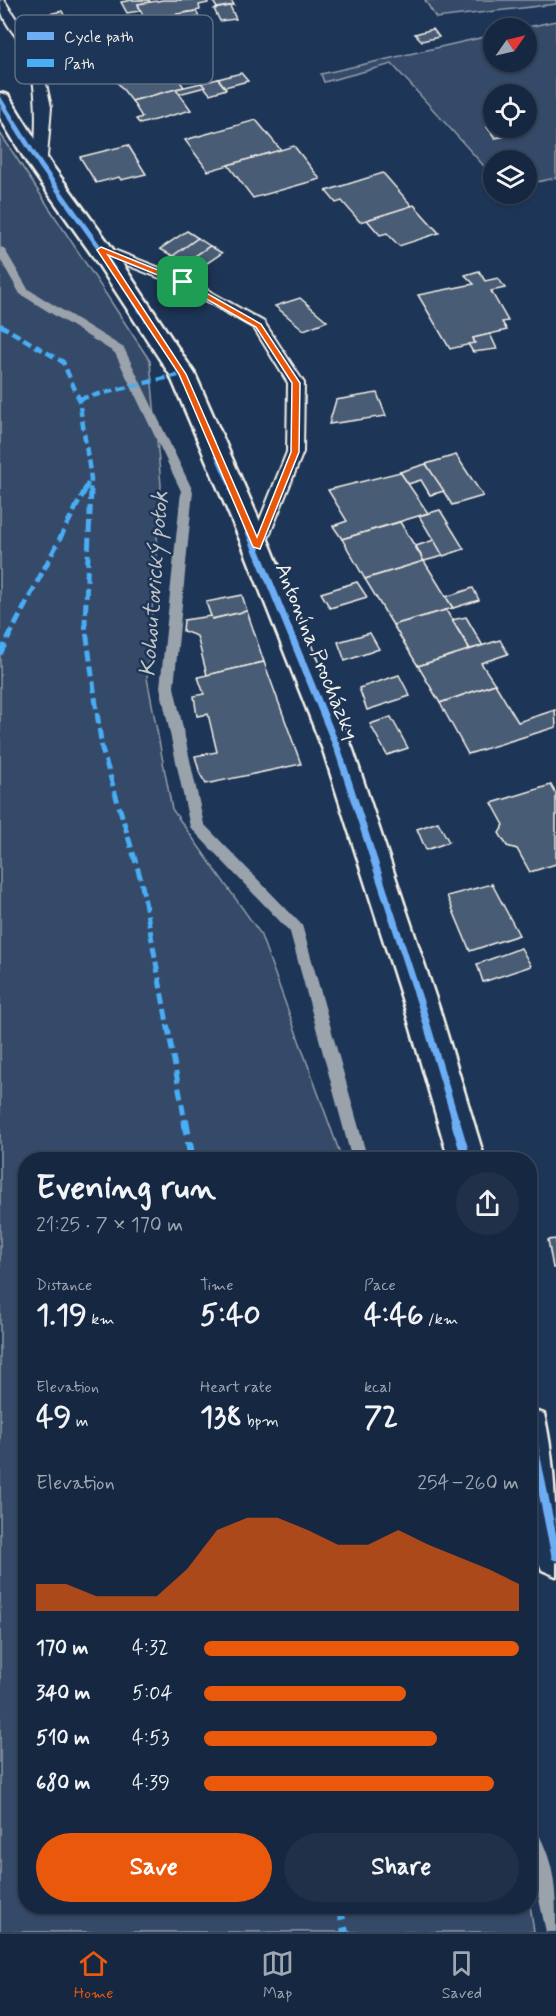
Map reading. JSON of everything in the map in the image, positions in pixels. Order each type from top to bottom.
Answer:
[{"type":"street","name":"Antonína Procházky","points":[[0,100],[182,374],[257,547],[338,750],[422,1008],[465,1152]]},
{"type":"street","points":[[537,1462],[556,1556]]},
{"type":"lane","points":[[0,3],[15,26]]},
{"type":"lane","points":[[39,84],[44,107],[42,166]]},
{"type":"lane","points":[[101,250],[183,282],[259,326],[296,383],[295,452],[257,547]]},
{"type":"shaded area","points":[[425,0],[556,0],[556,4],[436,18]]},
{"type":"shaded area","points":[[556,21],[556,178],[537,182],[537,150],[483,150],[483,165],[392,64],[324,82],[321,74],[483,37],[483,72],[537,72],[537,25]]},
{"type":"shaded area","points":[[0,133],[150,361],[161,485],[147,678],[172,809],[260,933],[339,1152],[18,1152],[18,1914],[531,1914],[534,1932],[0,1932]]},
{"type":"building","points":[[149,0],[150,2],[138,4],[140,11],[127,13],[121,2]]},
{"type":"building","points":[[163,0],[207,0],[208,3],[199,5],[200,10],[172,15],[143,15],[138,4]]},
{"type":"building","points":[[212,0],[231,0],[234,5],[217,8]]},
{"type":"building","points":[[230,6],[236,19],[220,21],[214,9]]},
{"type":"building","points":[[62,11],[64,15],[44,15]]},
{"type":"building","points":[[196,11],[198,15],[173,15]]},
{"type":"building","points":[[433,29],[439,37],[422,41],[415,34]]},
{"type":"building","points":[[241,73],[248,81],[225,87],[218,79]]},
{"type":"building","points":[[218,79],[226,89],[210,94],[202,84],[213,84],[213,80]]},
{"type":"building","points":[[119,84],[182,84],[184,87],[132,101]]},
{"type":"building","points":[[197,84],[205,87],[179,94],[176,89]]},
{"type":"building","points":[[176,89],[191,110],[140,124],[136,119],[142,117],[132,101]]},
{"type":"building","points":[[256,120],[281,150],[208,171],[185,140]]},
{"type":"building","points":[[128,145],[146,174],[121,180],[119,177],[96,183],[80,157]]},
{"type":"building","points":[[294,146],[320,179],[253,198],[228,165]]},
{"type":"building","points":[[383,173],[412,206],[360,222],[342,201],[336,203],[326,191]]},
{"type":"building","points":[[414,205],[439,233],[399,246],[387,233],[380,235],[367,220]]},
{"type":"building","points":[[187,231],[198,238],[173,256],[160,249]]},
{"type":"building","points":[[198,238],[210,246],[185,263],[174,255]]},
{"type":"building","points":[[210,246],[222,253],[198,269],[186,262]]},
{"type":"building","points":[[479,271],[485,281],[498,278],[505,288],[491,291],[508,321],[502,322],[507,330],[473,338],[475,343],[450,349],[418,295],[474,284],[465,275]]},
{"type":"building","points":[[300,298],[327,321],[304,330],[275,306]]},
{"type":"building","points":[[490,334],[497,349],[473,352],[468,344],[475,343],[473,338]]},
{"type":"building","points":[[377,393],[386,416],[329,424],[336,400]]},
{"type":"building","points":[[456,455],[483,496],[452,505],[426,464]]},
{"type":"building","points":[[426,464],[444,491],[430,495],[421,480],[408,484],[400,472]]},
{"type":"building","points":[[400,472],[428,513],[342,539],[333,526],[347,521],[328,490]]},
{"type":"building","points":[[440,510],[464,549],[443,556],[419,516]]},
{"type":"building","points":[[400,522],[424,561],[365,579],[342,539]]},
{"type":"building","points":[[434,540],[443,556],[424,561],[416,546]]},
{"type":"building","points":[[424,561],[453,608],[393,625],[365,579]]},
{"type":"building","points":[[357,582],[367,597],[330,608],[321,593]]},
{"type":"building","points":[[473,588],[479,600],[453,608],[446,597]]},
{"type":"building","points":[[242,595],[247,611],[212,619],[206,602]]},
{"type":"building","points":[[446,610],[470,650],[418,666],[393,625]]},
{"type":"building","points":[[247,611],[264,662],[207,675],[197,636],[183,631],[184,620],[211,616],[212,619]]},
{"type":"building","points":[[466,617],[483,646],[470,649],[452,620]]},
{"type":"building","points":[[370,633],[379,649],[345,661],[338,642]]},
{"type":"building","points":[[500,640],[508,654],[481,663],[495,684],[440,703],[418,666]]},
{"type":"building","points":[[264,662],[301,764],[206,784],[200,774],[195,756],[217,752],[208,714],[197,716],[194,696],[204,694],[198,677]]},
{"type":"building","points":[[399,675],[410,696],[367,710],[359,688]]},
{"type":"building","points":[[495,684],[518,722],[555,710],[556,727],[468,754],[440,703]]},
{"type":"building","points":[[391,717],[408,748],[387,755],[370,724]]},
{"type":"building","points":[[551,785],[556,794],[556,864],[530,872],[517,849],[507,846],[499,833],[504,825],[492,803]]},
{"type":"building","points":[[438,822],[449,842],[426,850],[417,829]]},
{"type":"building","points":[[492,884],[519,935],[470,951],[447,896]]},
{"type":"building","points":[[521,948],[531,966],[483,982],[477,964]]},
{"type":"building","points":[[556,1239],[556,1268],[553,1268],[548,1240]]},
{"type":"waterway","name":"Kohoutovický potok","points":[[0,250],[24,291],[120,351],[187,491],[167,687],[197,827],[297,929],[358,1152]]},
{"type":"waterway","name":"Kohoutovický potok","points":[[537,1851],[556,1932]]},
{"type":"marked path","points":[[0,325],[63,362],[79,399],[91,479],[85,623],[102,749],[141,880],[191,1152]]},
{"type":"marked path","points":[[79,399],[182,374]]},
{"type":"marked path","points":[[0,654],[89,481]]},
{"type":"marked path","points":[[341,1914],[345,1932]]},
{"type":"cycle path","points":[[0,100],[41,166],[101,250],[182,374],[257,547],[338,750],[422,1008],[465,1152]]},
{"type":"cycle path","points":[[537,1462],[556,1556]]},
{"type":"route","points":[[101,250],[183,282],[259,326],[296,383],[295,452],[257,547],[182,374],[101,250]]}]
